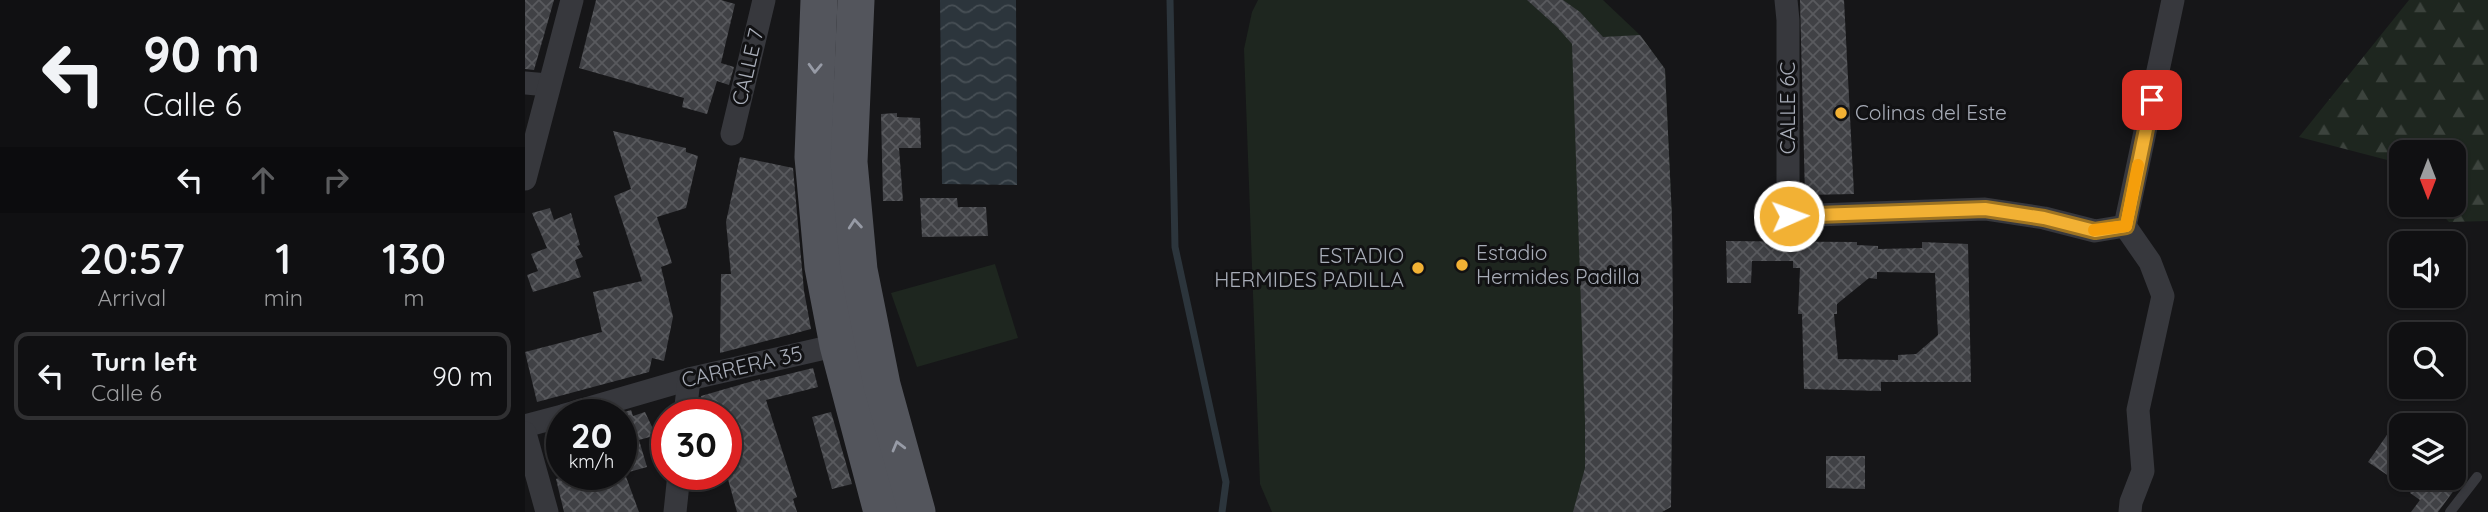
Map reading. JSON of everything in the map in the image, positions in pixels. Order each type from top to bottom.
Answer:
[{"type":"main road","points":[[819,0],[813,157],[823,267],[838,345],[882,512]]},
{"type":"main road","points":[[856,0],[849,162],[859,270],[882,384],[917,512]]},
{"type":"street","points":[[525,179],[572,0]]},
{"type":"street","name":"CALLE 7","points":[[732,134],[764,0]]},
{"type":"street","name":"CALLE 6C","points":[[1786,0],[1789,216],[1985,209],[2044,218],[2095,231],[2126,226]]},
{"type":"street","points":[[2130,512],[2143,471],[2138,410],[2163,296],[2150,262],[2126,226],[2173,0]]},
{"type":"street","points":[[525,83],[548,85]]},
{"type":"street","name":"CARRERA 35","points":[[619,399],[689,379],[838,345]]},
{"type":"street","points":[[687,399],[689,379]]},
{"type":"street","name":"CARRERA 35","points":[[525,426],[546,420]]},
{"type":"street","points":[[525,433],[547,512]]},
{"type":"street","points":[[675,512],[677,490]]},
{"type":"lane","points":[[2450,512],[2477,477]]},
{"type":"green space","name":"Estadio Hermides Padilla","points":[[1258,0],[1603,0],[1640,35],[1665,69],[1672,218],[1671,507],[1662,512],[1272,512],[1260,484],[1244,49],[1252,12]]},
{"type":"green space","points":[[2409,0],[2488,0],[2488,221],[2449,222],[2444,217],[2466,217],[2466,140],[2389,140],[2389,160],[2299,137]]},
{"type":"green space","points":[[995,264],[1018,338],[917,367],[891,293]]},
{"type":"water","points":[[940,0],[1016,0],[1017,185],[942,184]]},
{"type":"building","points":[[525,0],[554,0],[534,70],[525,69]]},
{"type":"building","points":[[596,0],[721,0],[735,4],[721,63],[734,67],[729,85],[717,81],[707,114],[682,107],[684,98],[579,68]]},
{"type":"building","points":[[1527,0],[1563,0],[1580,12],[1603,37],[1640,35],[1665,69],[1673,312],[1671,507],[1662,512],[1573,512],[1585,468],[1585,420],[1572,44]]},
{"type":"building","points":[[1800,0],[1844,0],[1854,194],[1805,195]]},
{"type":"building","points":[[897,113],[897,117],[920,118],[921,148],[899,148],[903,201],[883,201],[881,114]]},
{"type":"building","points":[[613,131],[686,148],[686,152],[698,156],[686,208],[657,217],[672,263],[661,267],[673,317],[664,361],[652,358],[649,372],[537,402],[525,352],[602,332],[593,292],[642,281],[614,196],[631,189]]},
{"type":"building","points":[[740,157],[793,168],[804,291],[811,329],[720,353],[721,274],[731,274],[726,222]]},
{"type":"building","points":[[920,198],[957,198],[958,207],[986,207],[988,236],[922,237]]},
{"type":"building","points":[[550,208],[554,220],[571,213],[580,245],[577,246],[583,257],[575,260],[581,277],[533,292],[527,275],[538,271],[531,254],[547,248],[532,213]]},
{"type":"building","points":[[1726,241],[1857,242],[1857,245],[1878,246],[1878,249],[1922,248],[1922,242],[1968,244],[1971,382],[1881,382],[1881,391],[1804,389],[1802,314],[1798,314],[1800,268],[1793,268],[1793,261],[1752,261],[1751,283],[1727,283]],"holes":[[[1877,272],[1935,273],[1938,335],[1916,354],[1898,355],[1898,360],[1838,359],[1834,314],[1837,314],[1837,304],[1869,278],[1877,279]]]},
{"type":"building","points":[[813,368],[818,387],[766,400],[797,497],[793,499],[797,512],[737,512],[731,490],[742,490],[742,399],[701,399],[701,396]]},
{"type":"building","points":[[645,412],[651,425],[651,437],[639,440],[647,467],[637,470],[637,415]]},
{"type":"building","points":[[831,412],[852,484],[832,489],[812,417]]},
{"type":"building","points":[[2389,432],[2389,476],[2368,462]]},
{"type":"building","points":[[1826,456],[1865,456],[1865,489],[1826,488]]},
{"type":"building","points":[[559,490],[631,490],[639,512],[564,512]]},
{"type":"building","points":[[2454,490],[2438,512],[2411,512],[2420,500],[2410,493]]},
{"type":"waterway","points":[[1170,0],[1175,247],[1226,482],[1222,512]]},
{"type":"slow traffic","points":[[2094,230],[2126,226],[2138,165]]},
{"type":"place","name":"Colinas del Este","points":[[1841,113]]},
{"type":"place","name":"Estadio Hermides Padilla","points":[[1462,265]]},
{"type":"place","name":"ESTADIO HERMIDES PADILLA","points":[[1418,268]]},
{"type":"route","points":[[1789,216],[1985,209],[2044,218],[2095,231],[2126,226],[2152,100]]}]
